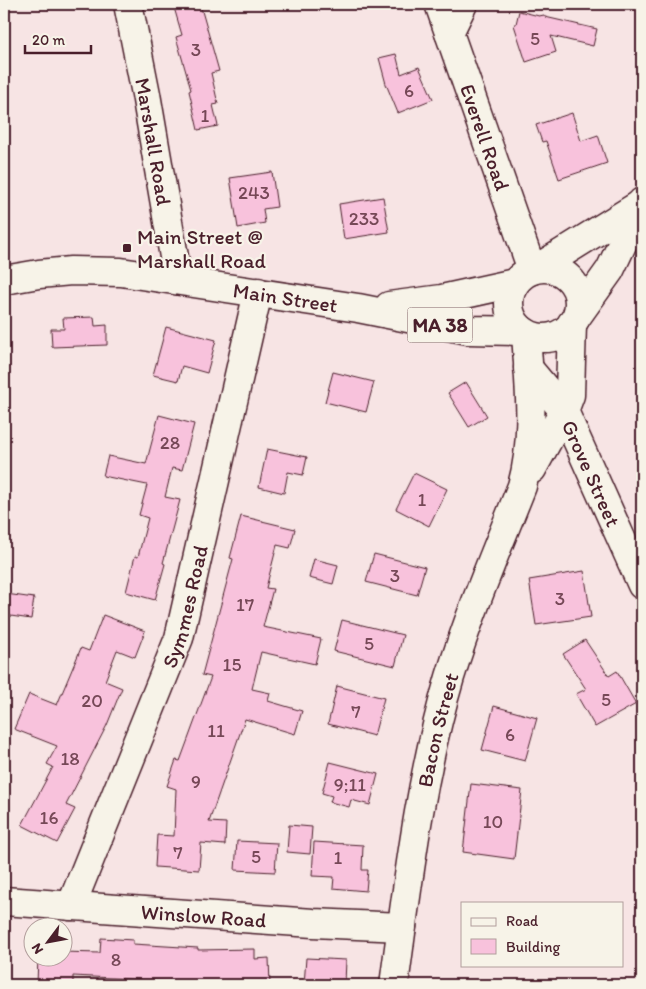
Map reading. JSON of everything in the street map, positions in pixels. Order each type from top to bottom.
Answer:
[{"type":"main road","name":"Marshall Road","points":[[128,4],[146,94],[178,280]]},
{"type":"main road","name":"Everell Road","points":[[438,4],[529,274]]},
{"type":"main road","points":[[449,33],[463,4]]},
{"type":"main road","name":"Main Street","points":[[358,308],[424,302],[529,274],[642,204]]},
{"type":"main road","name":"Main Street","points":[[574,321],[610,270],[642,204]]},
{"type":"main road","points":[[524,332],[515,322],[510,308],[510,296],[529,274],[547,268],[560,272],[574,285],[578,303],[574,321]]},
{"type":"main road","name":"Main Street","points":[[4,280],[46,273],[121,272],[358,308],[468,330],[524,332]]},
{"type":"main road","name":"Symmes Road","points":[[70,906],[179,638],[258,292]]},
{"type":"main road","name":"MA 38","points":[[524,332],[538,337],[554,336],[563,332],[574,321]]},
{"type":"main road","name":"Bacon Street","points":[[522,486],[564,411],[570,395],[572,386],[574,321]]},
{"type":"main road","name":"Bacon Street","points":[[394,985],[418,815],[433,744],[450,678],[469,622],[527,470],[531,428],[524,332]]},
{"type":"main road","name":"Grove Street","points":[[528,368],[564,411],[642,585]]},
{"type":"main road","name":"Winslow Road","points":[[4,901],[313,923],[402,927]]},
{"type":"building","points":[[173,4],[200,4],[219,71],[211,73],[218,104],[213,105],[218,126],[198,130],[189,91],[191,90],[176,37],[182,35]]},
{"type":"building","points":[[519,11],[539,16],[544,15],[545,17],[597,29],[593,46],[551,36],[556,52],[526,62],[514,25],[516,24]]},
{"type":"building","points":[[396,54],[401,74],[419,67],[433,99],[398,113],[386,84],[379,58]]},
{"type":"building","points":[[572,113],[581,141],[598,135],[607,163],[559,179],[546,141],[542,142],[536,125]]},
{"type":"building","points":[[272,172],[277,207],[263,209],[265,223],[238,228],[230,178]]},
{"type":"building","points":[[383,197],[389,232],[344,239],[339,204]]},
{"type":"building","points":[[94,317],[95,326],[107,325],[107,345],[52,347],[51,329],[64,329],[63,318]]},
{"type":"building","points":[[166,327],[216,340],[207,373],[182,366],[178,381],[153,375]]},
{"type":"building","points":[[333,372],[374,382],[366,412],[325,402]]},
{"type":"building","points":[[466,382],[487,416],[469,427],[448,393]]},
{"type":"building","points":[[159,415],[194,424],[182,470],[172,468],[165,497],[180,500],[155,600],[126,592],[135,556],[138,557],[148,518],[139,515],[147,485],[103,476],[108,456],[146,464]]},
{"type":"building","points":[[267,449],[307,457],[303,475],[288,472],[284,493],[259,487]]},
{"type":"building","points":[[414,473],[447,489],[429,526],[396,509]]},
{"type":"building","points":[[241,516],[295,529],[290,548],[277,545],[266,588],[273,589],[263,627],[321,639],[315,664],[261,652],[252,689],[270,693],[268,701],[302,711],[295,734],[245,719],[209,822],[226,823],[225,845],[201,843],[199,870],[155,867],[157,835],[174,836],[176,789],[167,786],[176,760],[180,761],[211,677],[202,675],[233,559],[230,558]]},
{"type":"building","points":[[374,554],[425,567],[417,595],[366,582]]},
{"type":"building","points":[[314,559],[338,565],[333,584],[309,578]]},
{"type":"building","points":[[584,571],[591,617],[536,625],[529,580]]},
{"type":"building","points":[[6,594],[34,598],[31,619],[4,615]]},
{"type":"building","points":[[103,615],[145,631],[135,657],[117,650],[105,681],[122,688],[107,725],[66,805],[75,809],[57,843],[22,825],[53,767],[47,764],[57,746],[14,729],[29,694],[57,705],[81,648],[89,651]]},
{"type":"building","points":[[342,620],[403,635],[395,666],[334,651]]},
{"type":"building","points":[[585,640],[609,676],[617,671],[636,704],[595,727],[576,694],[586,689],[563,654]]},
{"type":"building","points":[[337,686],[384,698],[374,736],[328,724]]},
{"type":"building","points":[[494,706],[537,718],[525,761],[482,750]]},
{"type":"building","points":[[330,762],[378,774],[370,805],[351,800],[349,807],[330,802],[332,796],[322,793]]},
{"type":"building","points":[[471,784],[522,790],[514,859],[463,852]]},
{"type":"building","points":[[289,825],[312,827],[310,854],[287,852]]},
{"type":"building","points":[[237,841],[277,843],[275,872],[235,870]]},
{"type":"building","points":[[314,842],[363,845],[362,870],[368,870],[366,891],[333,888],[334,877],[312,876]]},
{"type":"building","points":[[101,938],[133,940],[133,944],[198,948],[198,950],[255,949],[255,959],[269,958],[270,985],[228,985],[73,976],[73,985],[37,985],[38,966],[72,966],[72,952],[100,953]]},
{"type":"building","points":[[306,958],[346,960],[345,983],[335,983],[335,985],[304,985]]},
{"type":"place","name":"Main Street @ Marshall Road","points":[[127,248]]}]
